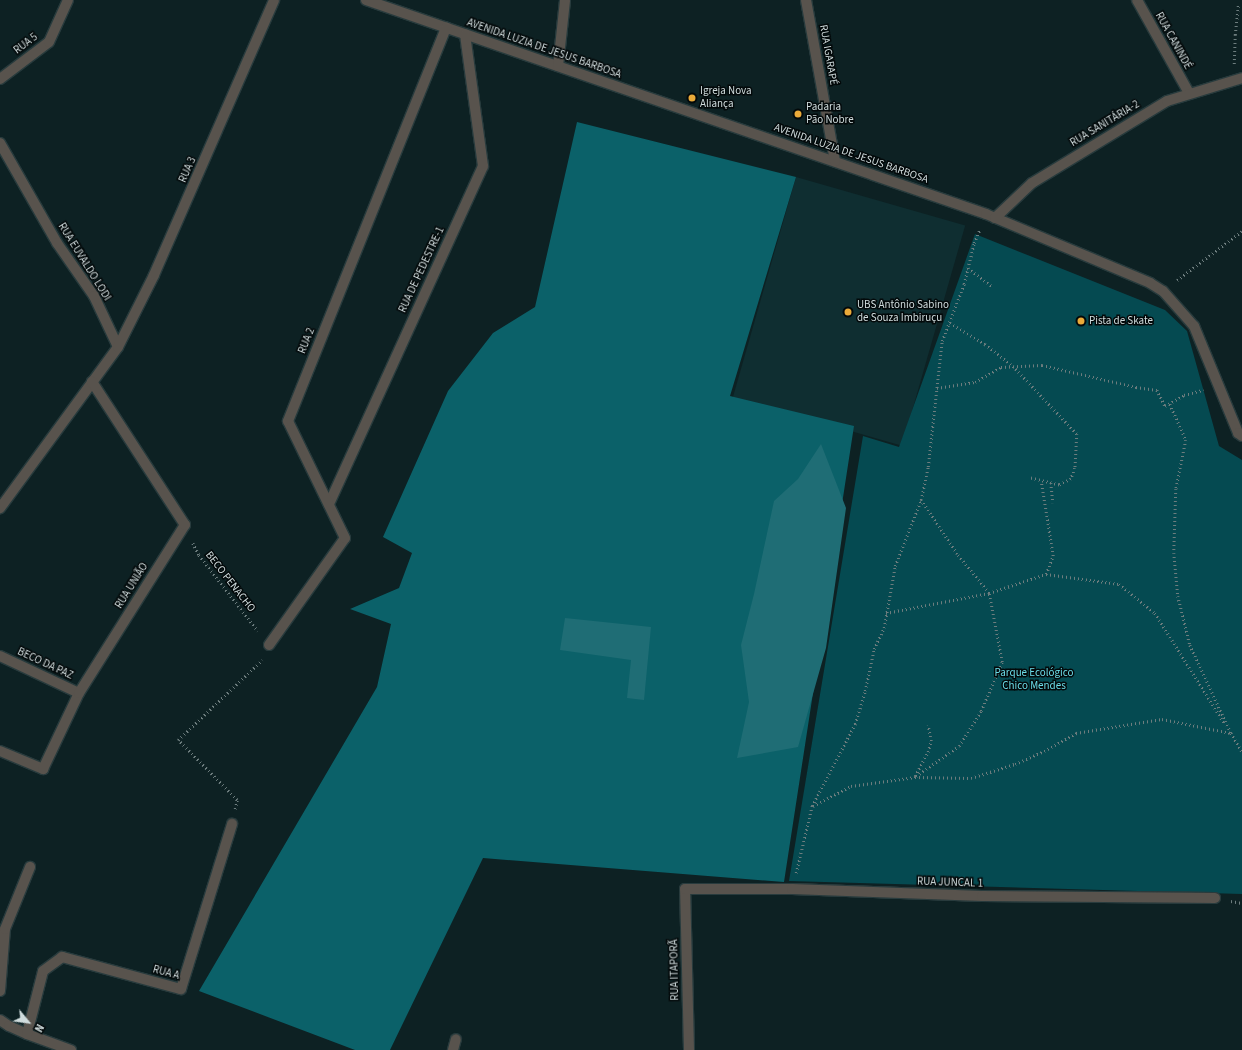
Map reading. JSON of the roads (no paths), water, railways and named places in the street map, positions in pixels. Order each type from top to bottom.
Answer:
[{"type":"street","name":"RUA 5","points":[[0,79],[49,42],[68,0]]},
{"type":"street","name":"RUA 3","points":[[118,347],[154,275],[274,0]]},
{"type":"street","name":"AVENIDA LUZIA DE JESUS BARBOSA","points":[[366,0],[835,161],[990,216],[1150,283],[1163,290],[1194,326],[1238,433],[1242,436]]},
{"type":"street","points":[[558,66],[565,0]]},
{"type":"street","name":"RUA IGARAPÉ","points":[[806,0],[835,161]]},
{"type":"street","name":"RUA CANINDÉ","points":[[1137,0],[1189,93]]},
{"type":"street","name":"RUA 2","points":[[269,645],[345,538],[288,421],[446,28]]},
{"type":"street","name":"RUA DE PEDESTRE-1","points":[[329,504],[483,166],[465,34]]},
{"type":"street","name":"RUA SANITÁRIA-2","points":[[990,216],[1032,183],[1167,101],[1238,79]]},
{"type":"street","name":"RUA EUVALDO LODI","points":[[0,143],[57,243],[94,296],[118,347]]},
{"type":"street","points":[[0,508],[118,347]]},
{"type":"street","name":"RUA UNIÃO","points":[[0,751],[43,769],[79,693],[185,525],[92,382]]},
{"type":"street","name":"BECO DA PAZ","points":[[0,656],[79,693]]},
{"type":"street","name":"RUA A","points":[[27,1034],[43,970],[62,957],[181,989],[232,824]]},
{"type":"street","points":[[0,991],[5,929],[30,867]]},
{"type":"street","name":"RUA JUNCAL 1","points":[[686,889],[792,889],[982,896],[1215,898]]},
{"type":"street","name":"RUA ITAPORÃ","points":[[686,889],[689,1050]]},
{"type":"street","points":[[0,1020],[27,1034],[71,1050]]},
{"type":"street","points":[[453,1050],[456,1039]]},
{"type":"place","name":"Igreja Nova Aliança","points":[[692,98]]},
{"type":"place","name":"Padaria Pão Nobre","points":[[798,114]]},
{"type":"place","name":"UBS Antônio Sabino de Souza Imbiruçu","points":[[848,312]]},
{"type":"place","name":"Pista de Skate","points":[[1081,321]]},
{"type":"park label","name":"Parque Ecológico Chico Mendes","points":[[1034,680]]}]
